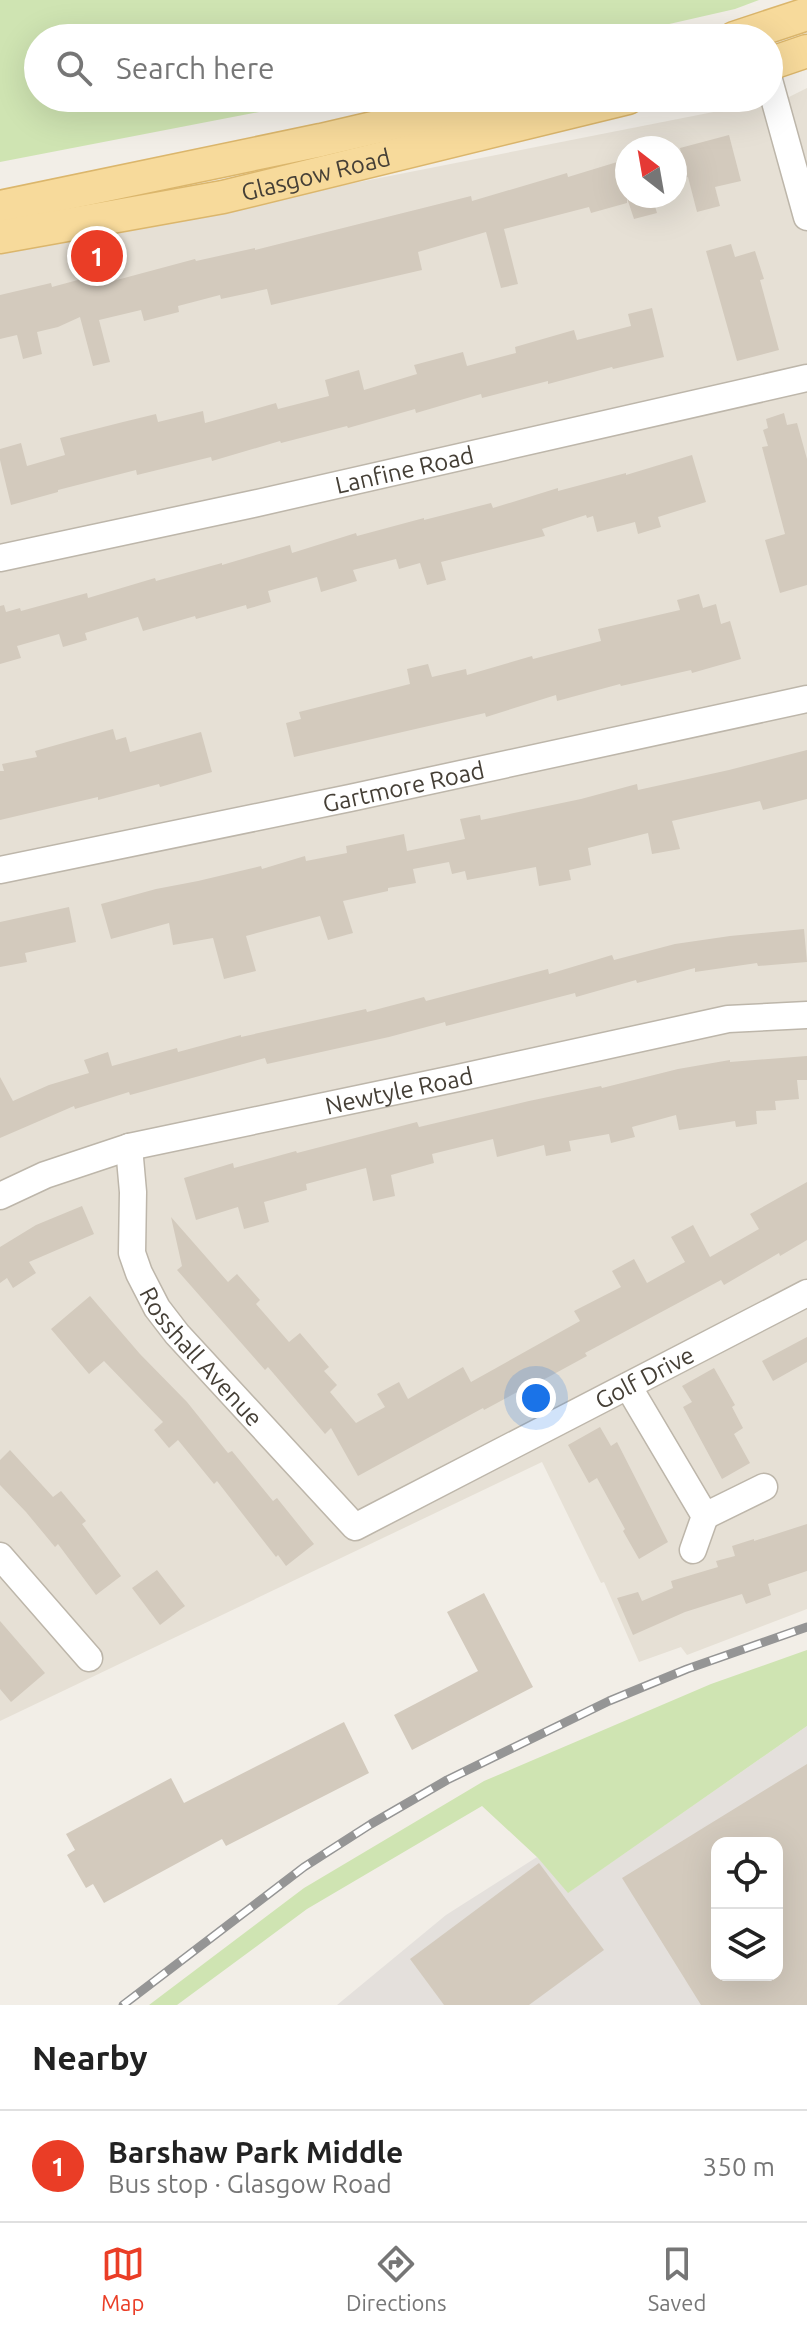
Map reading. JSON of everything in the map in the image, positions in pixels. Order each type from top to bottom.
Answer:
[{"type":"main road","points":[[781,24],[807,14]]},
{"type":"main road","points":[[783,59],[807,51]]},
{"type":"main road","name":"Glasgow Road","points":[[0,207],[441,112]]},
{"type":"main road","name":"Glasgow Road","points":[[0,237],[223,197],[571,112]]},
{"type":"street","points":[[778,112],[807,217]]},
{"type":"street","name":"Lanfine Road","points":[[0,558],[807,378]]},
{"type":"street","name":"Gartmore Road","points":[[0,870],[807,699]]},
{"type":"street","name":"Newtyle Road","points":[[0,1196],[45,1175],[129,1147],[728,1019],[807,1015]]},
{"type":"street","name":"Rosshall Avenue","points":[[129,1147],[133,1192],[132,1253],[157,1308],[177,1334],[355,1527]]},
{"type":"street","name":"Golf Drive","points":[[355,1527],[807,1293]]},
{"type":"street","points":[[628,1386],[705,1516]]},
{"type":"street","points":[[693,1550],[705,1516],[764,1487]]},
{"type":"street","points":[[0,1556],[89,1658]]},
{"type":"shaded area","points":[[807,88],[807,1609],[687,1655],[681,1647],[639,1662],[604,1582],[601,1583],[542,1462],[0,1721],[0,253],[713,112],[783,112],[783,98]]},
{"type":"shaded area","points":[[807,1726],[807,2005],[337,2005],[446,1915],[537,1857],[569,1892]]},
{"type":"green space","points":[[0,0],[759,0],[735,9],[669,24],[24,24],[24,112],[259,112],[0,162]]},
{"type":"green space","points":[[807,1650],[807,1726],[568,1893],[537,1857],[482,1806],[307,1909],[177,2005],[149,2005],[304,1888],[484,1781],[711,1684]]},
{"type":"building","points":[[729,135],[741,181],[715,187],[720,206],[697,212],[687,177],[687,146]]},
{"type":"building","points":[[615,163],[615,206],[591,213],[589,207],[504,229],[518,284],[501,288],[486,232],[418,252],[422,270],[271,305],[267,289],[221,299],[220,295],[178,306],[179,312],[144,321],[141,310],[99,320],[110,362],[93,366],[80,317],[37,332],[42,354],[23,359],[17,335],[0,339],[0,295],[51,283],[52,287],[111,271],[113,281],[195,259],[255,250],[471,196],[472,201],[567,173],[568,177]]},
{"type":"building","points":[[630,208],[656,208],[657,213],[634,219]]},
{"type":"building","points":[[731,244],[735,257],[755,251],[779,350],[737,361],[706,251]]},
{"type":"building","points":[[652,308],[664,357],[482,398],[481,394],[416,413],[415,409],[348,428],[280,441],[212,461],[211,457],[137,475],[136,470],[11,505],[0,449],[21,443],[27,466],[65,455],[60,438],[123,422],[156,414],[158,422],[203,411],[205,423],[276,403],[278,409],[329,396],[325,380],[359,370],[364,390],[417,374],[414,365],[463,352],[467,366],[516,353],[515,347],[574,330],[577,340],[631,326],[628,314]]},
{"type":"building","points":[[784,413],[787,425],[797,423],[807,459],[807,585],[780,593],[765,540],[785,534],[762,447],[768,446],[763,430],[768,428],[766,419]]},
{"type":"building","points":[[692,455],[706,502],[658,517],[661,527],[638,534],[635,522],[597,532],[593,516],[587,518],[586,515],[542,529],[545,536],[441,562],[446,580],[427,585],[420,563],[399,569],[396,559],[353,570],[357,581],[321,592],[317,577],[268,591],[271,602],[247,609],[246,605],[143,631],[138,617],[85,633],[87,640],[63,647],[59,634],[17,646],[21,658],[0,664],[0,606],[4,605],[6,612],[20,608],[21,611],[87,593],[88,598],[290,545],[292,553],[356,533],[357,536],[491,503],[493,508],[558,488],[558,491],[626,475]]},
{"type":"building","points":[[699,594],[703,608],[716,604],[721,624],[730,621],[741,659],[692,673],[691,670],[620,684],[557,701],[556,695],[486,717],[485,713],[294,757],[286,723],[301,719],[299,712],[410,684],[407,669],[428,664],[432,677],[466,669],[467,675],[532,656],[533,659],[601,641],[598,629],[680,610],[677,600]]},
{"type":"building","points":[[113,729],[116,740],[126,737],[130,752],[201,732],[212,772],[160,787],[159,784],[0,820],[2,764],[37,757],[35,751]]},
{"type":"building","points":[[807,750],[807,799],[763,810],[760,801],[672,821],[680,849],[652,854],[648,833],[588,848],[591,865],[569,870],[571,880],[539,886],[536,867],[467,880],[465,871],[452,874],[449,862],[413,869],[416,883],[343,901],[353,933],[328,940],[320,916],[246,936],[256,971],[224,979],[213,938],[173,945],[169,923],[111,939],[101,904],[261,866],[262,869],[305,856],[306,861],[347,853],[346,846],[404,834],[407,851],[465,839],[460,819],[480,815],[481,820],[637,784],[638,790]]},
{"type":"building","points":[[69,907],[76,942],[25,953],[27,962],[0,967],[0,922]]},
{"type":"building","points":[[804,929],[807,962],[758,966],[757,963],[695,972],[695,968],[267,1064],[265,1058],[130,1095],[129,1092],[75,1109],[74,1106],[0,1138],[0,1077],[13,1101],[49,1085],[89,1073],[84,1060],[108,1052],[112,1066],[177,1048],[178,1052],[241,1035],[366,1009],[367,1012],[424,997],[426,1001],[548,969],[549,974],[612,955],[614,960],[675,944]]},
{"type":"building","points":[[807,1056],[807,1080],[797,1080],[799,1099],[775,1101],[776,1110],[756,1111],[757,1124],[736,1127],[735,1121],[679,1130],[676,1115],[632,1127],[635,1137],[611,1143],[609,1134],[569,1141],[571,1151],[546,1156],[544,1145],[497,1157],[493,1139],[432,1154],[434,1163],[391,1175],[395,1196],[373,1201],[366,1168],[306,1184],[307,1190],[264,1202],[269,1222],[244,1229],[238,1207],[196,1220],[184,1178],[233,1163],[234,1168],[417,1122],[419,1127],[678,1069],[730,1060]]},
{"type":"building","points":[[807,1182],[807,1240],[724,1285],[721,1280],[585,1353],[587,1356],[532,1386],[483,1408],[358,1476],[331,1428],[325,1434],[268,1367],[265,1370],[177,1270],[182,1266],[171,1217],[228,1282],[237,1274],[260,1300],[256,1304],[289,1342],[300,1333],[329,1367],[324,1371],[337,1385],[330,1392],[356,1423],[385,1407],[377,1394],[399,1382],[408,1399],[463,1367],[471,1382],[580,1321],[574,1311],[621,1287],[612,1271],[634,1259],[647,1283],[685,1262],[671,1237],[693,1225],[710,1257],[759,1229],[750,1214]]},
{"type":"building","points":[[82,1206],[94,1234],[29,1262],[36,1273],[13,1288],[7,1278],[0,1283],[0,1247],[36,1225]]},
{"type":"building","points":[[90,1296],[187,1402],[228,1453],[232,1451],[273,1501],[277,1498],[314,1544],[286,1566],[217,1481],[214,1484],[178,1440],[169,1448],[154,1430],[163,1422],[104,1361],[89,1374],[51,1329]]},
{"type":"building","points":[[807,1337],[807,1362],[773,1381],[762,1361]]},
{"type":"building","points":[[714,1368],[735,1405],[732,1407],[743,1428],[734,1434],[750,1463],[722,1479],[683,1407],[692,1402],[682,1386]]},
{"type":"building","points":[[600,1427],[611,1446],[617,1442],[668,1542],[639,1559],[597,1478],[589,1483],[568,1445]]},
{"type":"building","points":[[10,1450],[53,1497],[61,1491],[86,1521],[82,1524],[121,1576],[96,1595],[58,1544],[55,1547],[0,1485],[0,1460]]},
{"type":"building","points":[[807,1524],[807,1571],[768,1584],[771,1595],[746,1604],[742,1594],[685,1612],[633,1635],[617,1598],[638,1592],[642,1601],[673,1588],[671,1581],[718,1567],[716,1561],[735,1556],[732,1546]]},
{"type":"building","points":[[157,1570],[185,1606],[160,1625],[132,1588]]},
{"type":"building","points":[[484,1593],[533,1687],[412,1750],[394,1715],[478,1671],[447,1612]]},
{"type":"building","points":[[0,1621],[45,1673],[11,1702],[0,1689]]},
{"type":"building","points":[[344,1722],[369,1773],[226,1846],[222,1839],[104,1903],[93,1884],[86,1888],[67,1855],[75,1850],[66,1834],[171,1778],[184,1803]]},
{"type":"building","points":[[807,1764],[807,2005],[701,2005],[622,1878]]},
{"type":"building","points":[[539,1863],[604,1950],[529,2005],[444,2005],[410,1959]]},
{"type":"railway","points":[[123,2005],[304,1867],[447,1780],[609,1701],[687,1669],[807,1627]]},
{"type":"place","name":"Barshaw Park Middle","points":[[97,256]]}]
